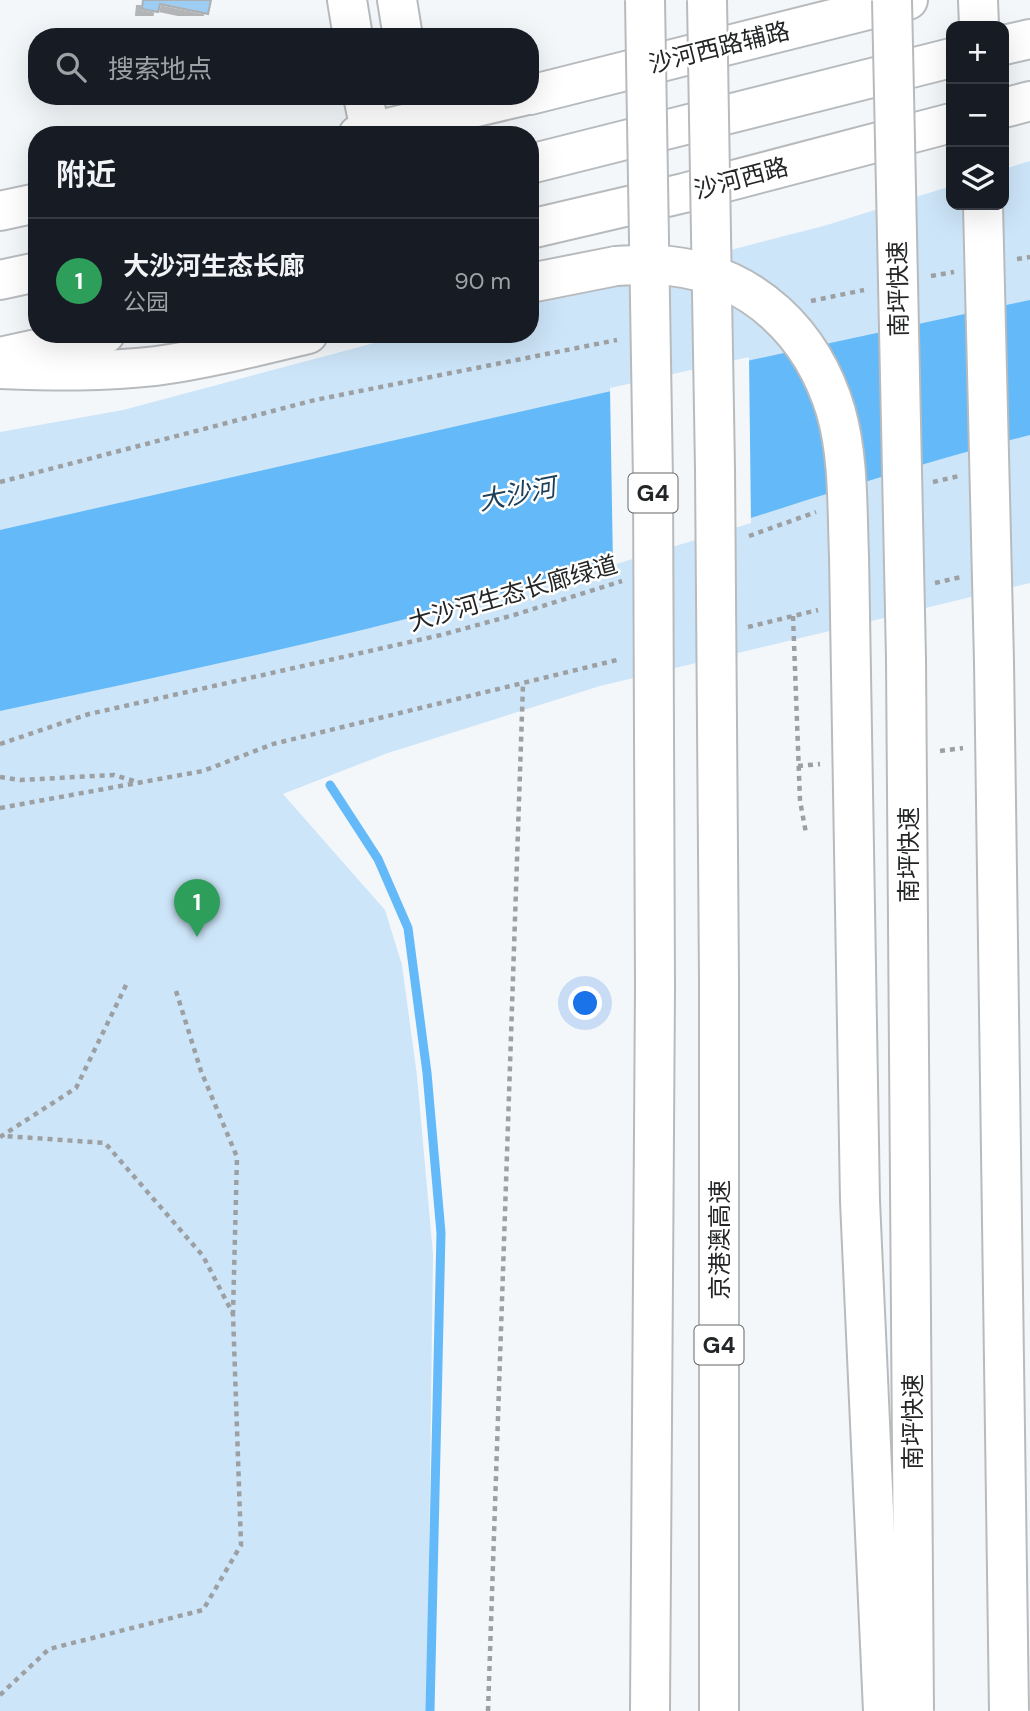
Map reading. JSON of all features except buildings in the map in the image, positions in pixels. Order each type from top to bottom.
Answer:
[{"type":"main road","points":[[347,0],[352,28]]},
{"type":"main road","points":[[397,0],[402,28]]},
{"type":"main road","name":"G4","points":[[645,0],[653,494],[655,987],[650,1711]]},
{"type":"main road","name":"京港澳高速","points":[[707,0],[719,978],[719,1711]]},
{"type":"main road","name":"南坪快速","points":[[892,0],[906,659],[914,1711]]},
{"type":"main road","name":"沙河西路辅路","points":[[539,92],[908,0]]},
{"type":"main road","points":[[978,0],[978,21]]},
{"type":"main road","points":[[1009,44],[1030,39]]},
{"type":"main road","points":[[539,162],[946,59]]},
{"type":"main road","points":[[1009,107],[1030,101]]},
{"type":"main road","points":[[365,124],[478,105]]},
{"type":"main road","name":"沙河西路","points":[[539,227],[684,193],[946,123]]},
{"type":"main road","points":[[0,211],[28,205]]},
{"type":"main road","points":[[983,210],[994,662],[1009,1711]]},
{"type":"main road","points":[[539,281],[616,266],[671,266],[718,278],[771,307],[792,327],[811,353],[833,404],[843,449],[849,570],[860,1201],[883,1711]]},
{"type":"main road","points":[[0,280],[28,274]]},
{"type":"main road","points":[[0,357],[49,343]]},
{"type":"main road","points":[[0,369],[54,371],[155,366],[269,343]]},
{"type":"path","points":[[1017,259],[1030,257]]},
{"type":"path","points":[[922,278],[962,270]]},
{"type":"path","points":[[801,303],[868,289]]},
{"type":"path","points":[[0,482],[315,400],[625,338]]},
{"type":"path","points":[[930,483],[970,473]]},
{"type":"path","points":[[743,538],[818,511]]},
{"type":"path","points":[[925,585],[964,576]]},
{"type":"path","name":"大沙河生态长廊绿道","points":[[0,744],[89,714],[383,649],[490,622],[629,578]]},
{"type":"path","points":[[738,630],[819,610]]},
{"type":"path","points":[[793,616],[800,801],[806,833]]},
{"type":"path","points":[[0,808],[203,771],[273,744],[631,657]]},
{"type":"path","points":[[488,1711],[523,684]]},
{"type":"path","points":[[0,777],[20,780],[114,775],[142,783]]},
{"type":"path","points":[[3,1136],[76,1088],[127,983]]},
{"type":"path","points":[[0,1695],[49,1649],[203,1610],[241,1545],[233,1314],[237,1157],[201,1070],[176,991]]},
{"type":"path","points":[[3,1136],[105,1143],[203,1256],[233,1314]]},
{"type":"shaded area","points":[[1030,161],[1030,583],[600,686],[388,753],[283,794],[385,910],[402,965],[417,1076],[433,1254],[427,1711],[0,1711],[0,432],[123,410],[374,343],[539,343],[539,300],[827,225],[946,188],[946,210],[1009,210],[1009,167]]},
{"type":"water","name":"大沙河","points":[[1030,300],[1030,435],[894,473],[486,598],[304,644],[0,711],[0,530],[673,377]]},
{"type":"pier","points":[[749,357],[751,523],[613,565],[610,388]]},
{"type":"waterway","points":[[330,785],[378,859],[408,928],[427,1073],[441,1233],[430,1711]]},
{"type":"place","name":"大沙河生态长廊","points":[[197,937]]}]
